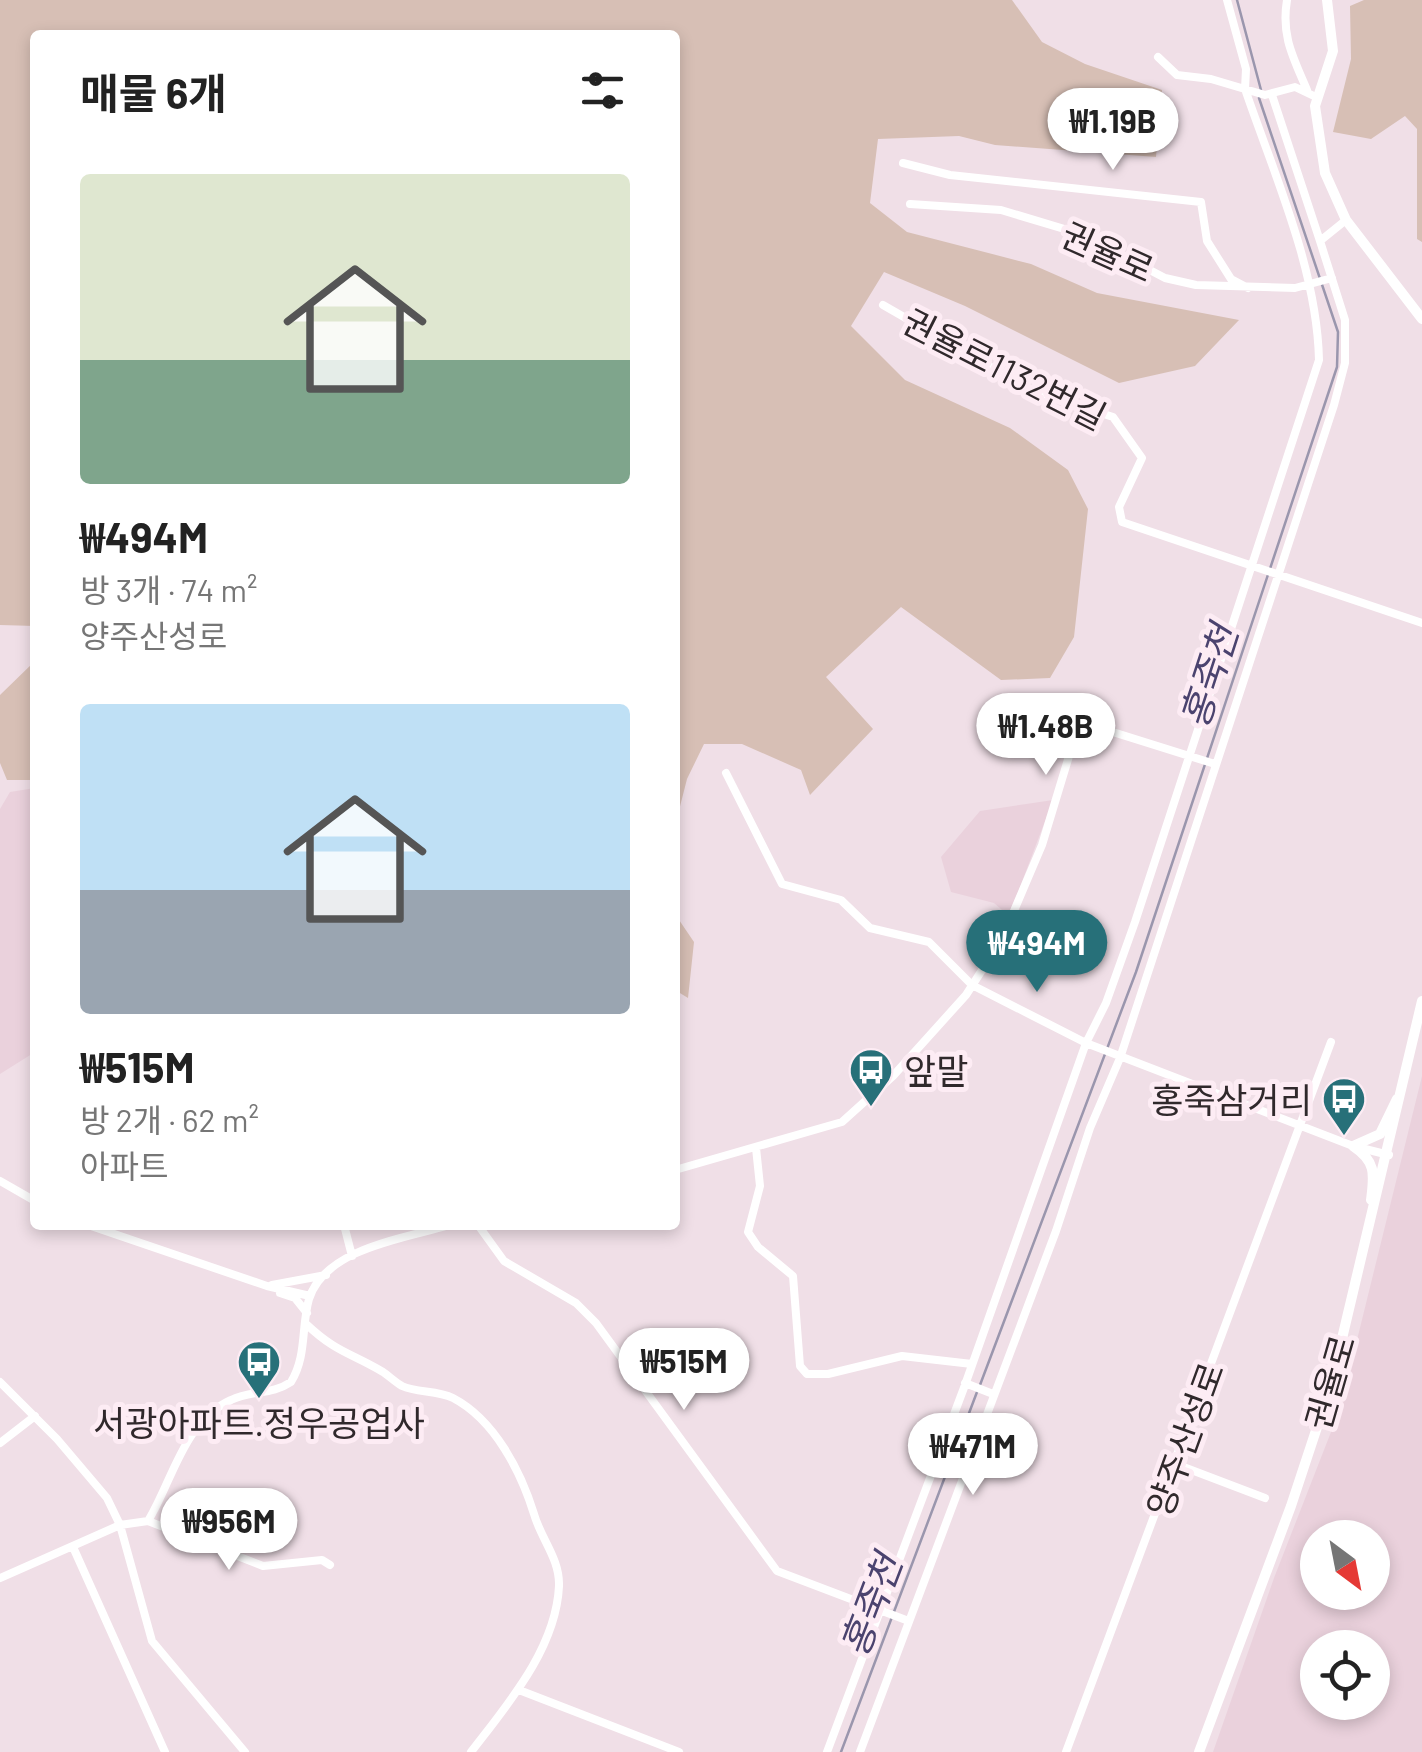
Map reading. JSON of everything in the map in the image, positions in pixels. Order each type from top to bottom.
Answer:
[{"type":"main road","points":[[1327,0],[1332,51],[1312,93],[1326,172],[1346,220],[1422,318]]},
{"type":"main road","name":"권율로","points":[[1199,1752],[1291,1506],[1331,1385],[1389,1155],[1421,1008]]},
{"type":"main road","points":[[1353,1146],[1380,1134],[1404,1084]]},
{"type":"main road","points":[[1353,1146],[1367,1156],[1375,1170],[1372,1215]]},
{"type":"street","points":[[827,1752],[972,1364],[1086,1043],[1106,1003],[1254,566],[1319,360],[1318,330],[1306,282],[1227,0]]},
{"type":"street","points":[[1287,0],[1283,24],[1288,50],[1312,93]]},
{"type":"street","points":[[1158,57],[1177,75],[1268,95],[1295,87],[1312,93]]},
{"type":"street","points":[[860,1752],[906,1620],[1056,1231],[1280,574],[1345,363],[1345,320],[1268,95]]},
{"type":"street","points":[[903,163],[950,175],[1201,202],[1207,241],[1232,280],[1252,290]]},
{"type":"street","name":"권율로","points":[[910,204],[1001,210],[1081,234],[1166,278],[1252,290],[1295,288],[1332,278]]},
{"type":"street","points":[[1320,241],[1346,220]]},
{"type":"street","name":"권율로1132번길","points":[[883,305],[1031,390],[1112,417],[1142,458],[1119,506],[1122,522],[1254,566]]},
{"type":"street","points":[[1254,566],[1422,623]]},
{"type":"street","points":[[680,1169],[854,1115],[972,986],[1002,938],[1028,879],[1063,788],[1072,743],[1084,723],[1216,764]]},
{"type":"street","points":[[726,773],[782,884],[842,900],[870,928],[929,942],[972,986],[1086,1043],[1353,1146],[1389,1155]]},
{"type":"street","name":"양주산성로","points":[[1066,1752],[1330,1042]]},
{"type":"street","points":[[756,1148],[760,1186],[748,1232],[758,1247],[792,1276],[800,1366],[806,1374],[828,1374],[902,1356],[972,1364]]},
{"type":"street","points":[[0,1181],[30,1198]]},
{"type":"street","points":[[103,1230],[268,1286],[295,1298],[307,1313]]},
{"type":"street","points":[[345,1230],[352,1256]]},
{"type":"street","points":[[148,1521],[178,1459],[209,1414],[234,1398],[274,1392],[291,1382],[300,1362],[310,1296],[326,1275],[352,1256],[433,1230]]},
{"type":"street","points":[[482,1230],[504,1261],[576,1303],[596,1323],[777,1571],[906,1620]]},
{"type":"street","points":[[268,1286],[326,1275]]},
{"type":"street","points":[[268,1286],[310,1296]]},
{"type":"street","points":[[306,1324],[335,1351],[382,1372],[404,1387],[428,1389],[470,1409],[519,1469],[541,1533],[553,1553],[559,1586],[544,1642],[519,1690],[470,1752]]},
{"type":"street","points":[[0,1382],[99,1487],[120,1525],[152,1641],[245,1752]]},
{"type":"street","points":[[965,1383],[992,1394]]},
{"type":"street","points":[[0,1443],[35,1416]]},
{"type":"street","points":[[1173,1462],[1265,1498]]},
{"type":"street","points":[[0,1578],[120,1525],[148,1521],[262,1566],[322,1560],[330,1565]]},
{"type":"street","points":[[73,1547],[165,1752]]},
{"type":"street","points":[[519,1690],[679,1752]]},
{"type":"shaded area","points":[[0,0],[1012,0],[1042,42],[1085,64],[1162,90],[1156,157],[995,145],[959,136],[878,139],[870,203],[907,232],[1031,264],[1097,293],[1239,320],[1195,366],[1119,383],[965,306],[884,272],[851,326],[905,380],[1010,428],[1068,470],[1088,509],[1074,637],[1050,678],[1001,680],[901,607],[826,677],[873,729],[810,795],[801,770],[742,744],[704,744],[687,779],[680,806],[680,30],[30,30],[30,626],[0,625]]},
{"type":"shaded area","points":[[1364,0],[1422,0],[1422,242],[1417,239],[1417,129],[1405,116],[1371,139],[1333,132],[1351,59],[1350,6]]},
{"type":"shaded area","points":[[30,666],[30,780],[7,780],[0,763],[0,695]]},
{"type":"shaded area","points":[[30,789],[30,1055],[0,1074],[0,809],[10,792]]},
{"type":"shaded area","points":[[1053,800],[1009,916],[994,903],[951,892],[941,857],[980,811]]},
{"type":"shaded area","points":[[680,921],[694,942],[688,998],[680,993]]},
{"type":"shaded area","points":[[1422,1076],[1422,1752],[1213,1752],[1274,1578],[1340,1409]]},
{"type":"waterway","name":"홍죽천","points":[[1237,0],[1261,90]]},
{"type":"waterway","name":"홍죽천","points":[[980,1385],[1136,972],[1337,367],[1338,332],[1259,98]]},
{"type":"waterway","name":"홍죽천","points":[[841,1752],[977,1392]]},
{"type":"place","name":"앞말","points":[[871,1108]]},
{"type":"place","name":"홍죽삼거리","points":[[1344,1137]]},
{"type":"place","name":"서광아파트.정우공업사","points":[[259,1400]]}]
